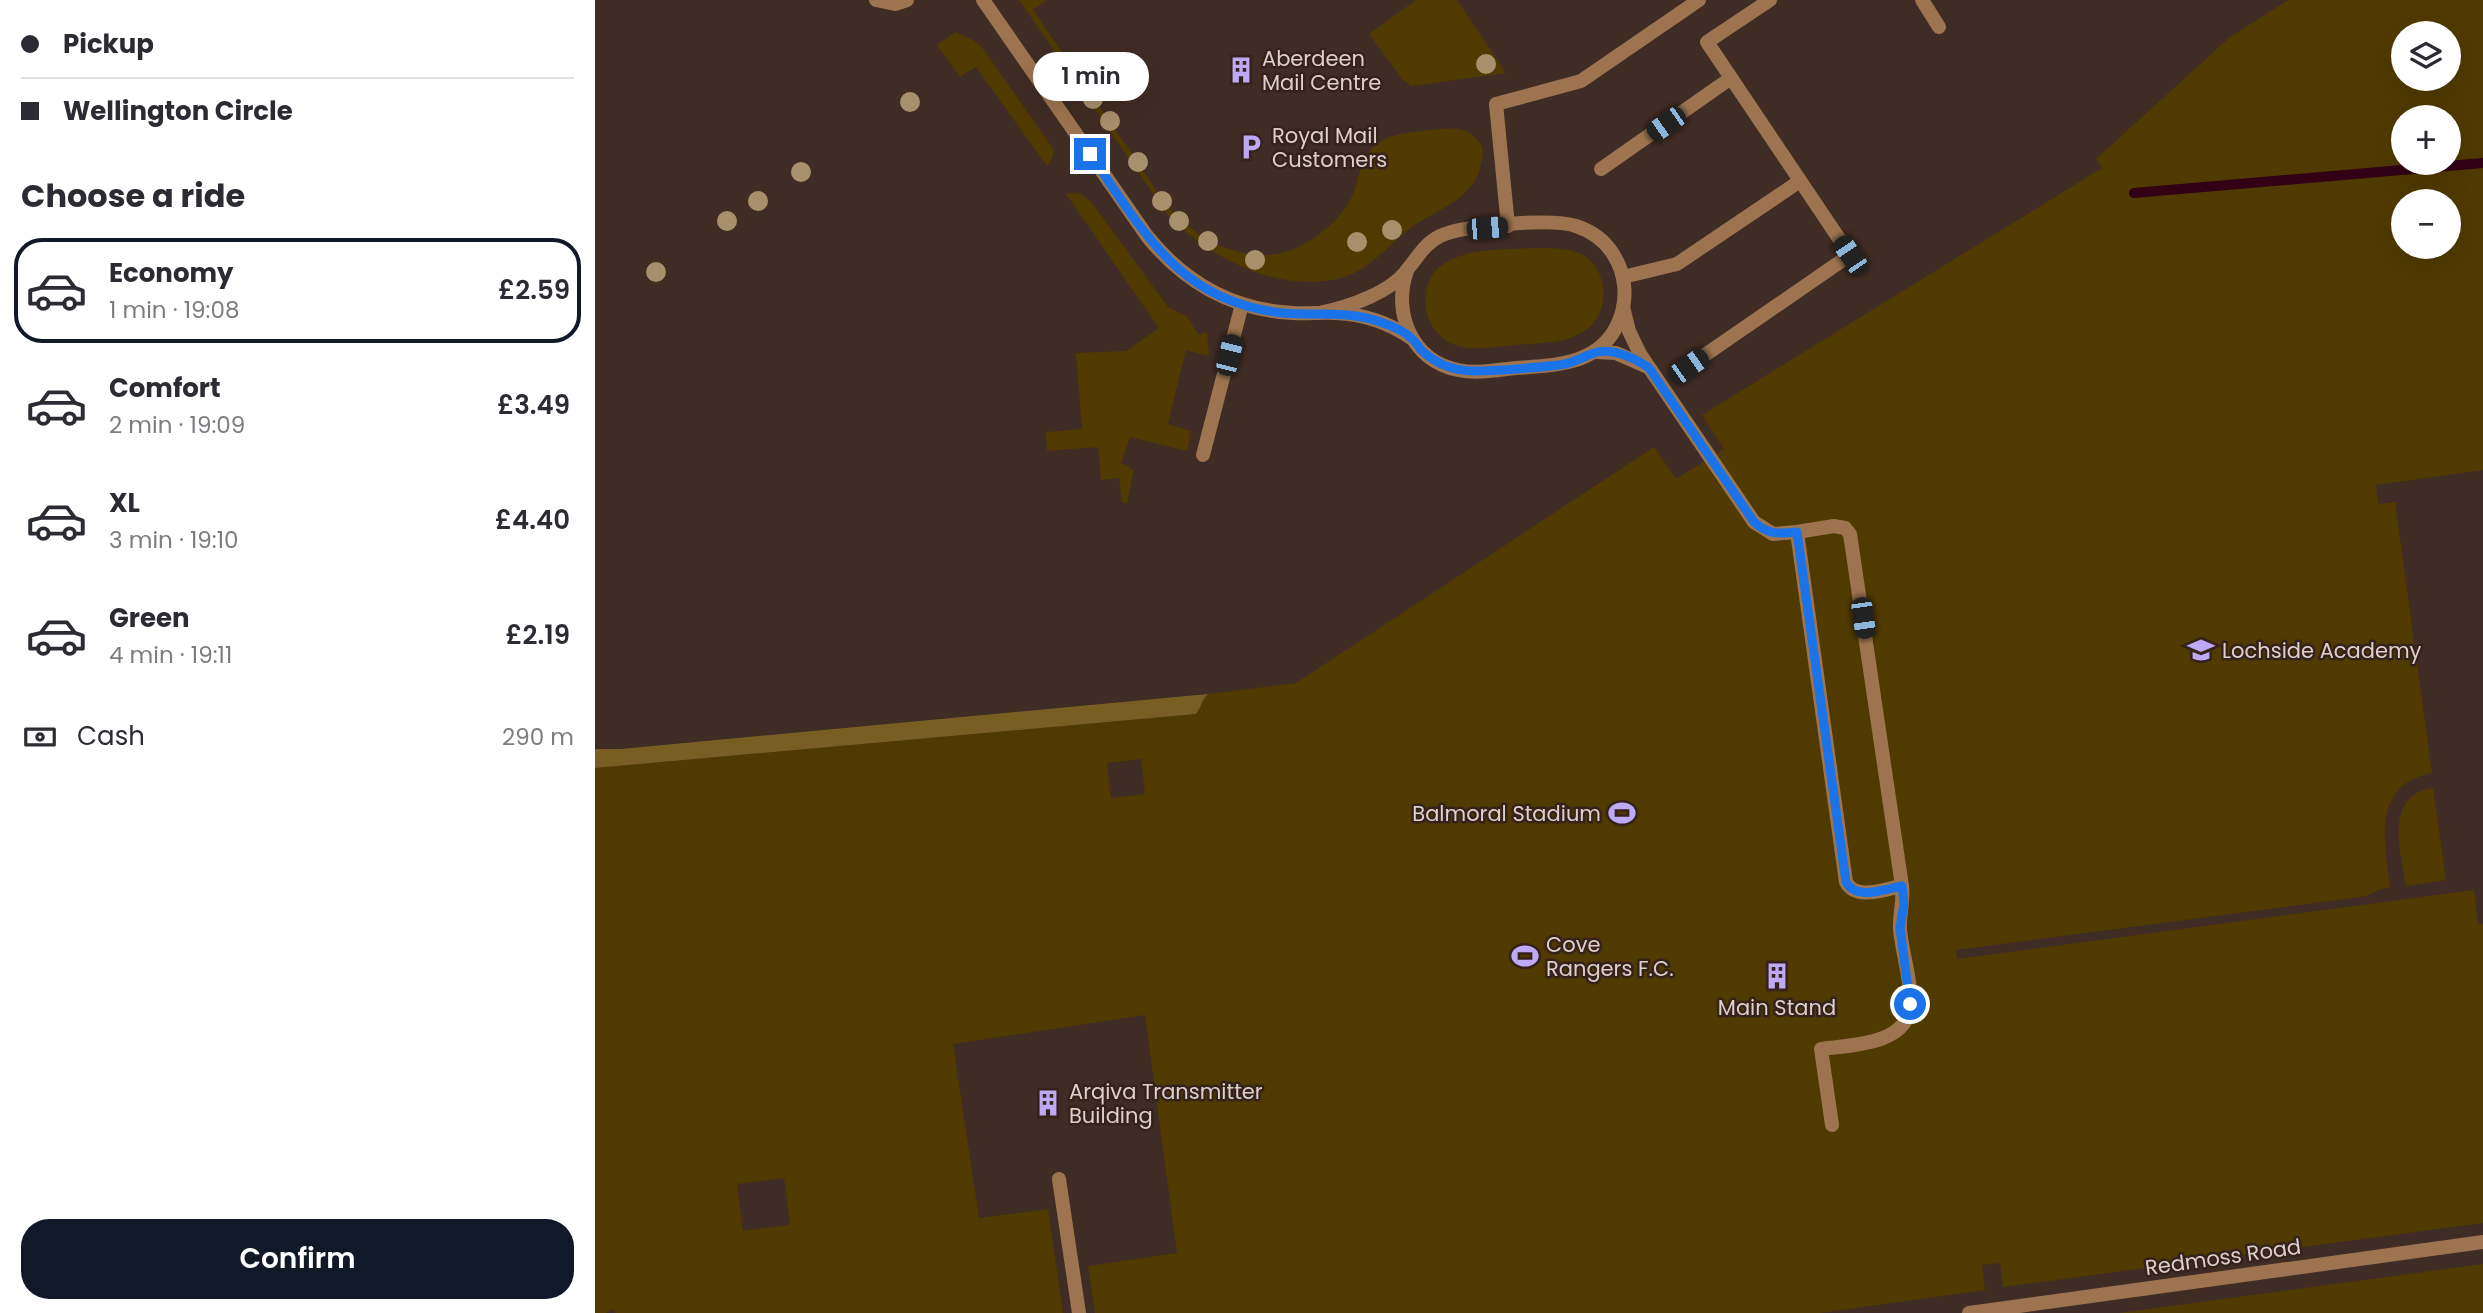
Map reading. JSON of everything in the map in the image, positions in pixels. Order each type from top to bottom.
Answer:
[{"type":"street","points":[[876,0],[895,4],[907,0]]},
{"type":"street","points":[[983,0],[1157,248],[1178,270],[1215,294],[1242,304],[1284,313],[1323,312],[1372,319],[1411,338]]},
{"type":"street","points":[[1508,226],[1496,104],[1581,81],[1699,0]]},
{"type":"street","points":[[1689,366],[1850,255],[1707,43],[1770,0]]},
{"type":"street","points":[[1921,0],[1939,27]]},
{"type":"street","points":[[1601,169],[1731,78]]},
{"type":"street","points":[[1623,277],[1677,264],[1800,181]]},
{"type":"street","points":[[1623,307],[1612,335],[1595,352],[1584,358],[1561,365],[1467,371],[1436,362],[1411,338],[1403,317],[1401,294],[1407,271],[1419,252],[1437,237],[1456,230],[1551,222],[1574,225],[1586,230],[1613,254],[1623,277],[1623,307],[1632,339],[1754,522],[1773,534],[1840,526],[1850,534],[1902,886],[1904,904],[1900,928],[1910,996],[1909,1013],[1902,1027],[1884,1039],[1821,1049],[1832,1125]]},
{"type":"street","points":[[1323,312],[1359,302],[1407,271]]},
{"type":"street","points":[[1203,455],[1242,304]]},
{"type":"street","points":[[1595,352],[1615,353],[1649,368]]},
{"type":"street","points":[[1797,532],[1846,882],[1851,890],[1859,893],[1902,886]]},
{"type":"street","points":[[1059,1179],[1079,1313]]},
{"type":"street","name":"Redmoss Road","points":[[1969,1313],[2483,1242]]},
{"type":"shaded area","points":[[1019,0],[1046,0],[1033,10],[1163,201],[1186,224],[1225,248],[1255,255],[1270,255],[1306,243],[1336,220],[1350,201],[1364,161],[1371,150],[1381,141],[1395,135],[1445,129],[1468,132],[1478,140],[1482,148],[1477,177],[1451,204],[1415,225],[1374,260],[1348,276],[1314,282],[1291,281],[1247,269],[1206,247],[1170,218]]},
{"type":"shaded area","points":[[1416,0],[1457,0],[1506,73],[1411,86],[1403,80],[1369,34]]},
{"type":"shaded area","points":[[2288,0],[2483,0],[2483,470],[2376,485],[2378,504],[2395,502],[2432,773],[2412,780],[2399,790],[2390,803],[2385,835],[2390,888],[2380,889],[2367,896],[1956,950],[1957,959],[2474,890],[2478,924],[2483,924],[2483,1223],[2003,1287],[2000,1263],[1982,1265],[1985,1290],[1820,1313],[1095,1313],[1088,1266],[1177,1253],[1145,1015],[953,1044],[979,1218],[1048,1209],[1063,1313],[616,1313],[612,1309],[606,1313],[595,1313],[595,768],[1196,714],[1208,694],[1296,683],[1654,447],[1676,479],[1724,449],[1702,415],[2102,168],[2096,159],[2230,37]],"holes":[[[1141,759],[1145,794],[1111,798],[1107,763]],[[784,1178],[790,1225],[743,1231],[737,1184]]]},
{"type":"shaded area","points":[[955,32],[973,40],[984,50],[1054,150],[1047,166],[976,67],[960,77],[937,45]]},
{"type":"shaded area","points":[[1080,193],[1092,203],[1168,307],[1186,316],[1199,335],[1207,332],[1209,356],[1186,350],[1168,424],[1191,431],[1187,451],[1130,437],[1121,463],[1134,470],[1127,503],[1122,503],[1119,478],[1101,480],[1098,447],[1047,451],[1046,432],[1082,429],[1076,353],[1126,351],[1159,328],[1066,194]]},
{"type":"shaded area","points":[[1539,248],[1565,249],[1581,254],[1599,273],[1603,291],[1601,309],[1587,330],[1564,340],[1476,348],[1455,345],[1436,331],[1428,317],[1425,301],[1431,277],[1441,266],[1471,253]]},
{"type":"shaded area","points":[[1208,694],[1196,714],[595,768],[595,749],[621,749]]},
{"type":"shaded area","points":[[2433,788],[2446,880],[2406,886],[2399,842],[2401,813],[2407,801],[2417,793]]},
{"type":"shaded area","points":[[2483,1264],[2483,1313],[2119,1313]]},
{"type":"waterway","points":[[2134,193],[2483,163]]},
{"type":"place","name":"Aberdeen Mail Centre","points":[[1241,70]]},
{"type":"place","name":"Royal Mail Customers","points":[[1251,147]]},
{"type":"place","name":"Lochside Academy","points":[[2201,650]]},
{"type":"place","name":"Balmoral Stadium","points":[[1622,813]]},
{"type":"place","name":"Cove Rangers F.C.","points":[[1525,956]]},
{"type":"place","name":"Main Stand","points":[[1777,976]]},
{"type":"place","name":"Arqiva Transmitter Building","points":[[1048,1103]]},
{"type":"route","points":[[1090,154],[1167,260],[1203,287],[1229,300],[1270,311],[1297,314],[1337,313],[1372,319],[1411,338],[1436,362],[1458,370],[1561,365],[1595,352],[1629,357],[1649,368],[1754,522],[1773,534],[1797,532],[1846,882],[1851,890],[1859,893],[1902,886],[1904,904],[1900,928],[1910,1004]]}]
